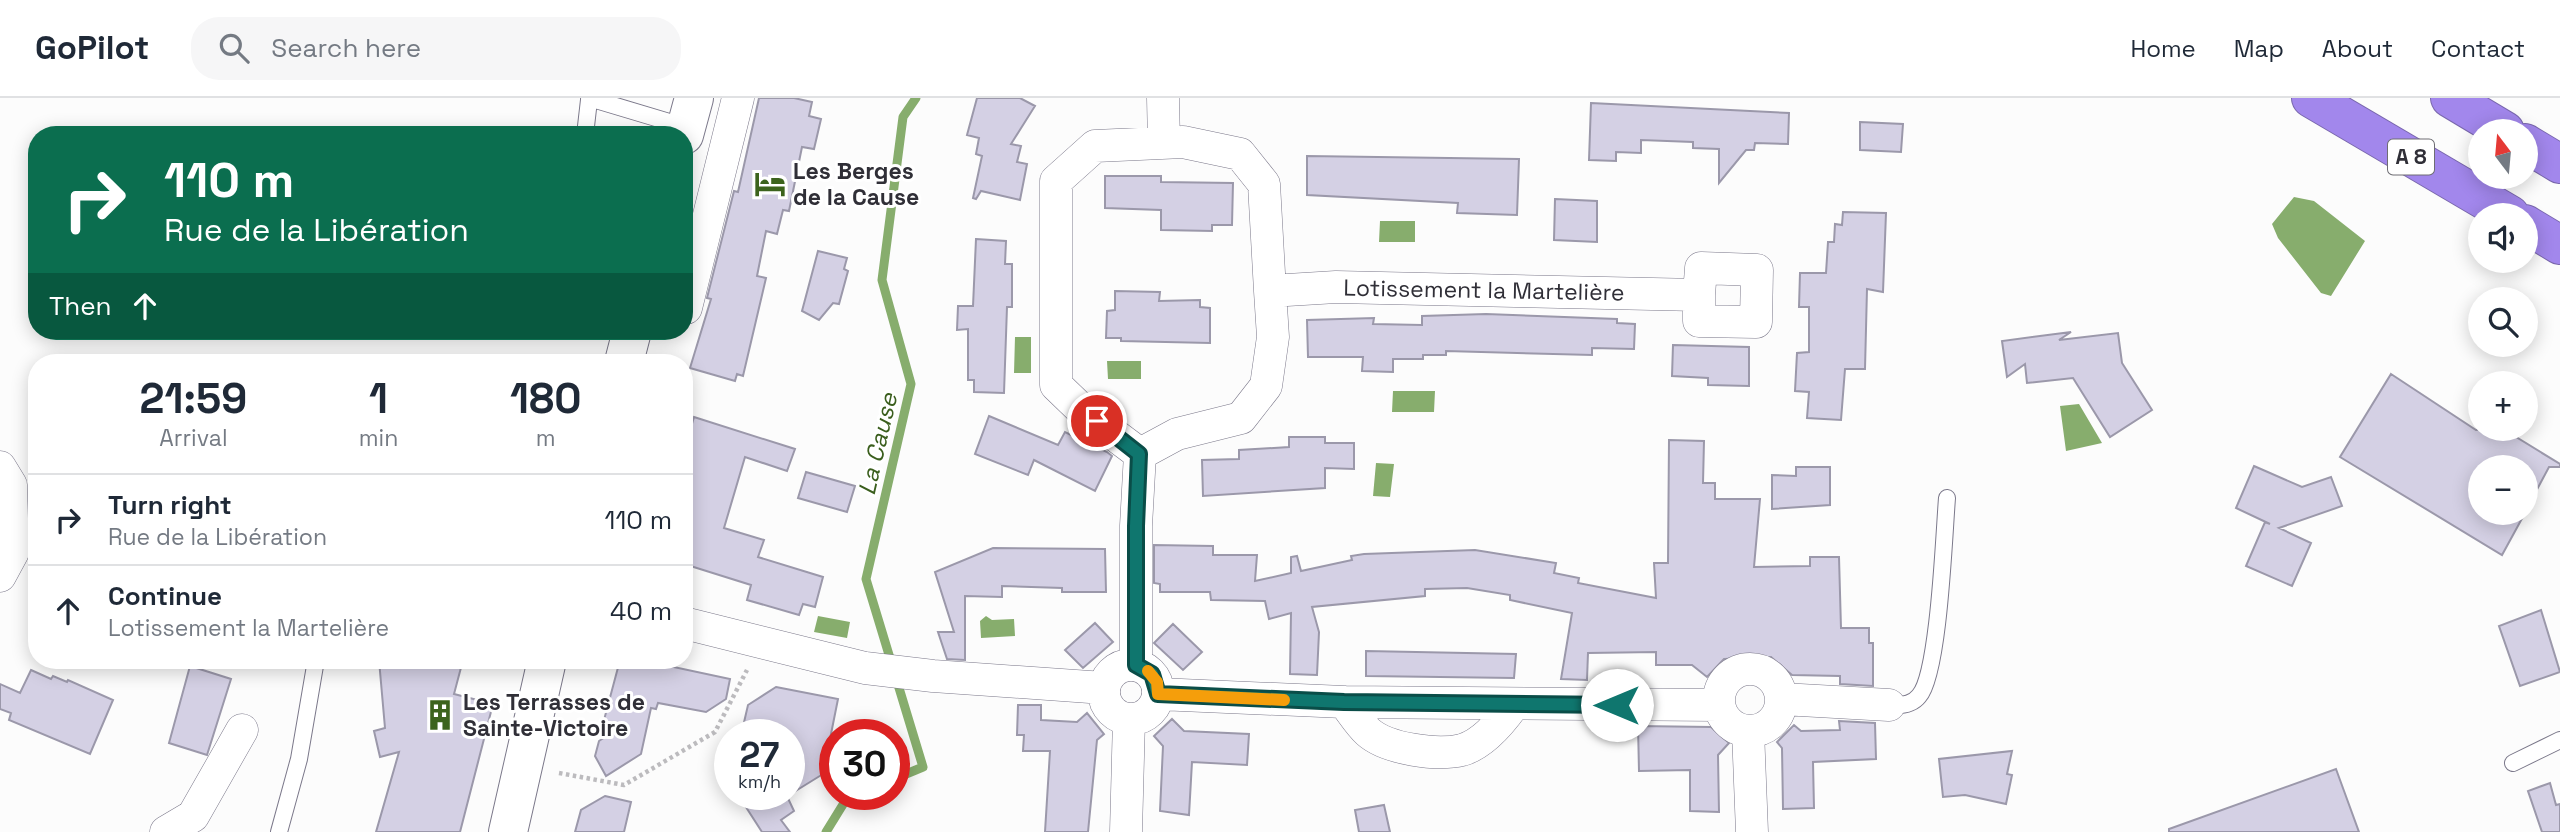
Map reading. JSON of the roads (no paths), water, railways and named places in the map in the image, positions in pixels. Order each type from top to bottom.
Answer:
[{"type":"highway","name":"A 8","points":[[2311,98],[2490,203]]},
{"type":"highway","points":[[2450,98],[2485,119]]},
{"type":"highway","points":[[2538,151],[2560,164]]},
{"type":"highway","points":[[2538,231],[2560,244]]},
{"type":"street","points":[[694,228],[738,98]]},
{"type":"street","points":[[1163,98],[1164,143]]},
{"type":"street","points":[[1183,142],[1240,154],[1264,184],[1273,337],[1266,386],[1241,418],[1177,434],[1139,454],[1084,412],[1056,385],[1056,181],[1095,146],[1183,142]]},
{"type":"street","name":"Lotissement la Martelière","points":[[1270,291],[1336,287],[1699,295]]},
{"type":"street","points":[[1136,665],[1139,454]]},
{"type":"street","points":[[0,467],[11,485],[17,555]]},
{"type":"street","points":[[693,625],[865,668],[933,676],[1104,688]]},
{"type":"street","points":[[1136,665],[1152,674],[1158,694],[1153,708],[1147,714],[1129,719],[1113,712],[1105,697],[1104,688],[1107,680],[1119,667],[1136,665]]},
{"type":"street","points":[[1747,668],[1768,673],[1780,689],[1782,699],[1780,710],[1768,726],[1748,731],[1729,723],[1720,705],[1723,685],[1729,677],[1747,668]]},
{"type":"street","points":[[508,832],[545,669]]},
{"type":"street","points":[[1158,694],[1344,702],[1720,705]]},
{"type":"street","points":[[1782,699],[1889,705]]},
{"type":"street","points":[[1344,702],[1367,732],[1388,745],[1419,750],[1462,750],[1501,722],[1514,704]]},
{"type":"street","points":[[1126,832],[1129,719]]},
{"type":"street","points":[[166,832],[193,816],[242,730]]},
{"type":"street","points":[[1748,731],[1752,832]]},
{"type":"lane","points":[[586,126],[589,99],[688,120]]},
{"type":"lane","points":[[1889,705],[1903,706],[1920,696],[1932,666],[1947,498]]},
{"type":"lane","points":[[279,832],[299,759],[314,669]]},
{"type":"lane","points":[[2513,763],[2560,740]]},
{"type":"waterway","name":"La Cause","points":[[908,719],[866,579],[911,384],[882,280],[903,117],[916,98]]},
{"type":"waterway","name":"La Cause","points":[[910,724],[923,767],[910,772]]},
{"type":"waterway","name":"La Cause","points":[[826,832],[840,810]]},
{"type":"place","name":"Les Berges de la Cause","points":[[770,184]]},
{"type":"place","name":"Les Terrasses de Sainte-Victoire","points":[[440,715]]}]
